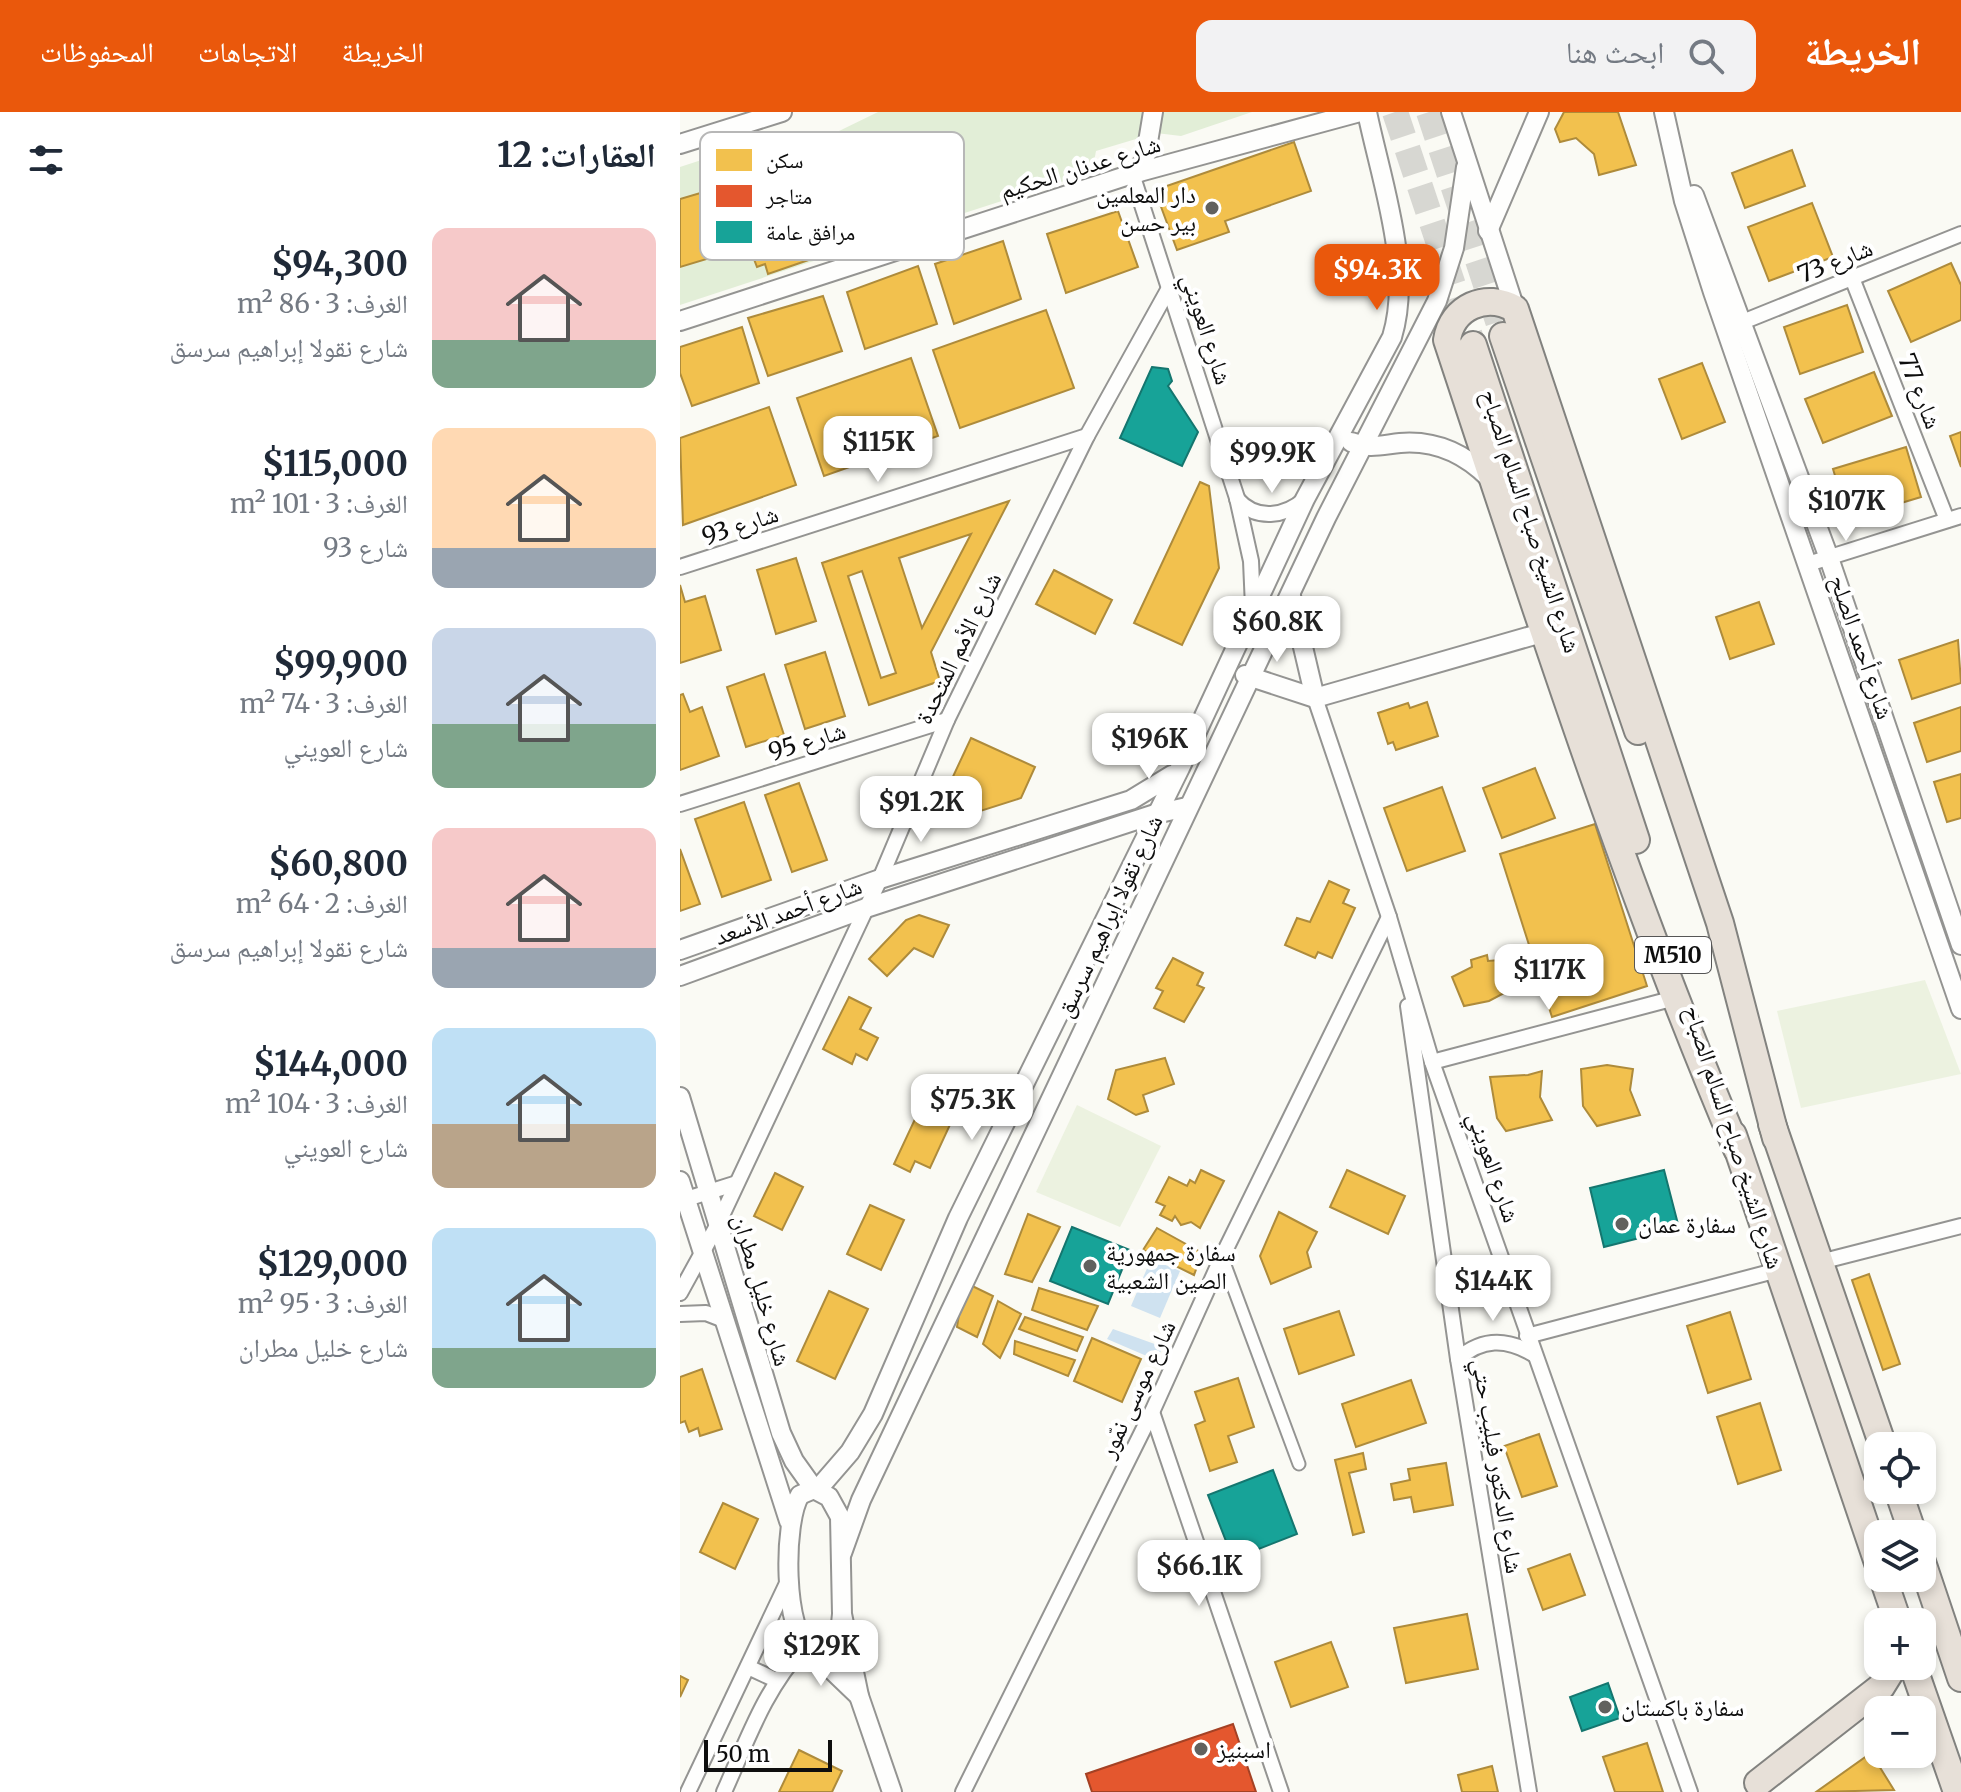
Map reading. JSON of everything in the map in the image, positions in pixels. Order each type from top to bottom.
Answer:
[{"type":"highway","points":[[1737,1149],[1675,998],[1545,632],[1447,340],[1449,326],[1471,306],[1499,300],[1515,309],[1716,908],[1746,1011],[1776,1138]]},
{"type":"highway","name":"شارع الشيخ صباح السالم الصباح","points":[[1503,336],[1878,1432]]},
{"type":"highway","name":"شارع الشيخ صباح السالم الصباح","points":[[1473,345],[1737,1149],[1864,1522]]},
{"type":"highway","points":[[1934,1592],[1957,1648],[1961,1678]]},
{"type":"highway","points":[[1750,1787],[1881,1687],[1885,1680]]},
{"type":"highway","points":[[1750,1787],[1864,1722]]},
{"type":"highway","points":[[1936,1745],[1955,1792]]},
{"type":"street","points":[[718,132],[782,112]]},
{"type":"street","points":[[1136,173],[1146,154],[1153,112]]},
{"type":"street","name":"شارع عدنان الحكيم","points":[[964,229],[1136,173],[1360,112]]},
{"type":"street","name":"شارع نقولا إبراهيم سرسق","points":[[790,1524],[800,1495],[816,1489],[850,1452],[873,1414],[958,1218],[1180,768],[1305,499],[1392,337],[1400,298],[1396,256],[1367,112]]},
{"type":"street","points":[[1451,112],[1466,167],[1515,309]]},
{"type":"street","points":[[1488,231],[1539,112]]},
{"type":"street","name":"شارع أحمد الصلح","points":[[1664,112],[1678,164],[1734,326],[1808,564],[1954,936]]},
{"type":"street","points":[[680,144],[700,138]]},
{"type":"street","name":"شارع نقولا إبراهيم سرسق","points":[[842,1553],[861,1500],[1187,807],[1253,678],[1361,446],[1437,301],[1454,248],[1466,167]]},
{"type":"street","name":"شارع العويني","points":[[1136,173],[1168,290],[1237,498],[1251,561],[1253,611]]},
{"type":"street","name":"شارع 73","points":[[1734,326],[1961,234]]},
{"type":"street","name":"شارع عدنان الحكيم","points":[[680,321],[868,260]]},
{"type":"street","name":"شارع 77","points":[[1852,278],[1954,518]]},
{"type":"street","name":"شارع الأمم المتحدة","points":[[680,1293],[718,1224],[734,1184],[880,879],[947,720],[1087,436],[1168,290]]},
{"type":"street","name":"شارع أحمد الصلح","points":[[1734,326],[1829,558],[1954,936],[1961,1009]]},
{"type":"street","name":"شارع 93","points":[[680,567],[1087,436]]},
{"type":"street","points":[[1339,437],[1361,446],[1409,443],[1451,450],[1469,459],[1494,483]]},
{"type":"street","points":[[1237,498],[1253,511],[1267,514],[1288,510],[1305,499]]},
{"type":"street","points":[[1808,564],[1954,518]]},
{"type":"street","name":"شارع العويني","points":[[1291,596],[1315,698],[1402,957],[1432,1062],[1690,1792]]},
{"type":"street","points":[[1227,669],[1315,698],[1545,632]]},
{"type":"street","name":"شارع 95","points":[[680,804],[947,720]]},
{"type":"street","name":"شارع أحمد الأسعد","points":[[680,950],[880,879],[1131,800],[1156,788],[1180,768]]},
{"type":"street","name":"شارع أحمد الأسعد","points":[[680,976],[866,908],[1155,814],[1187,807]]},
{"type":"street","name":"شارع موسى نمّور","points":[[963,1792],[1152,1412],[1222,1257],[1389,917]]},
{"type":"street","name":"شارع الدكتور فيليب حتي","points":[[1402,957],[1458,1359],[1529,1792]]},
{"type":"street","points":[[1432,1062],[1675,998]]},
{"type":"street","name":"شارع خليل مطران","points":[[680,1097],[781,1433],[794,1461],[837,1509],[842,1553]]},
{"type":"street","points":[[682,1194],[734,1184]]},
{"type":"street","name":"شارع خليل مطران","points":[[682,1194],[790,1524]]},
{"type":"street","points":[[1820,1262],[1961,1226]]},
{"type":"street","points":[[1222,1257],[1299,1464]]},
{"type":"street","points":[[1527,1336],[1778,1270]]},
{"type":"street","points":[[680,1314],[706,1313],[724,1320]]},
{"type":"street","points":[[1458,1359],[1476,1343],[1518,1345],[1533,1354]]},
{"type":"street","points":[[1152,1412],[1281,1792]]},
{"type":"street","points":[[790,1524],[792,1618],[808,1648],[859,1696]]},
{"type":"street","points":[[842,1553],[842,1614],[859,1696],[892,1792]]},
{"type":"street","points":[[688,1792],[791,1575]]},
{"type":"street","points":[[808,1648],[821,1651],[836,1642],[842,1614]]},
{"type":"street","points":[[724,1792],[776,1680],[808,1648]]},
{"type":"street","points":[[748,1667],[776,1680]]},
{"type":"green space","points":[[878,112],[1252,112],[1181,136],[1156,133],[1096,151],[1092,172],[964,213],[964,132],[837,132]]},
{"type":"green space","points":[[700,160],[700,260],[817,260],[680,305],[680,167]]},
{"type":"green space","points":[[1925,980],[1961,1074],[1801,1108],[1777,1011]]},
{"type":"green space","points":[[1077,1105],[1161,1146],[1120,1227],[1036,1192]]},
{"type":"water","points":[[1151,1259],[1180,1271],[1160,1318],[1131,1306]]},
{"type":"water","points":[[1113,1329],[1163,1347],[1156,1360],[1107,1339]]},
{"type":"building: سكن","points":[[1564,112],[1618,112],[1636,165],[1599,175],[1594,154],[1576,138],[1560,142],[1555,129]]},
{"type":"building: سكن","name":"دار المعلمين بير حسن","points":[[1294,142],[1311,191],[1225,221],[1229,232],[1177,250],[1157,196],[1158,189]]},
{"type":"building: سكن","points":[[1792,150],[1805,186],[1745,208],[1732,173]]},
{"type":"building: سكن","points":[[700,193],[700,260],[703,260],[680,267],[680,199]]},
{"type":"building: سكن","points":[[1812,203],[1833,257],[1769,281],[1748,227]]},
{"type":"building: سكن","points":[[1118,211],[1138,267],[1066,293],[1047,234]]},
{"type":"building: سكن","points":[[1003,241],[1021,299],[954,324],[935,264],[964,260],[964,254]]},
{"type":"building: سكن","points":[[754,260],[809,260],[768,274],[765,264],[757,267]]},
{"type":"building: سكن","points":[[1951,263],[1961,285],[1961,320],[1911,342],[1888,291]]},
{"type":"building: سكن","points":[[918,266],[937,324],[865,349],[847,292]]},
{"type":"building: سكن","points":[[823,296],[842,351],[768,376],[748,318]]},
{"type":"building: سكن","points":[[1847,305],[1863,352],[1800,374],[1784,327]]},
{"type":"building: سكن","points":[[1046,310],[1074,388],[960,428],[933,350]]},
{"type":"building: سكن","points":[[742,327],[759,383],[692,406],[680,373],[680,347]]},
{"type":"building: سكن","points":[[911,358],[938,436],[824,476],[797,398]]},
{"type":"building: سكن","points":[[1702,363],[1725,422],[1682,439],[1659,379]]},
{"type":"building: سكن","points":[[1874,372],[1892,416],[1823,443],[1805,399]]},
{"type":"building: سكن","points":[[769,407],[796,485],[683,525],[680,438]]},
{"type":"building: سكن","points":[[1961,432],[1961,467],[1950,436]]},
{"type":"building: سكن","points":[[1906,447],[1921,497],[1848,519],[1833,469]]},
{"type":"building: سكن","points":[[1200,482],[1209,486],[1219,568],[1182,645],[1134,623]]},
{"type":"building: سكن","points":[[1009,501],[931,652],[940,681],[869,705],[822,563]],"holes":[[[971,534],[922,628],[899,558]],[[862,571],[896,673],[881,678],[848,576]]]},
{"type":"building: سكن","points":[[796,558],[816,621],[776,634],[757,570]]},
{"type":"building: سكن","points":[[1054,570],[1112,600],[1095,634],[1036,604]]},
{"type":"building: سكن","points":[[680,585],[685,602],[705,596],[721,650],[680,663]]},
{"type":"building: سكن","points":[[1759,602],[1774,644],[1730,659],[1716,617]]},
{"type":"building: سكن","points":[[1958,640],[1961,683],[1912,699],[1899,660]]},
{"type":"building: سكن","points":[[825,652],[845,716],[805,729],[785,665]]},
{"type":"building: سكن","points":[[764,674],[784,735],[746,747],[727,687]]},
{"type":"building: سكن","points":[[683,694],[690,712],[702,707],[719,756],[680,770],[680,695]]},
{"type":"building: سكن","points":[[1427,702],[1438,736],[1396,750],[1393,742],[1388,744],[1378,713],[1408,703],[1410,708]]},
{"type":"building: سكن","points":[[1961,707],[1961,751],[1927,762],[1914,723]]},
{"type":"building: سكن","points":[[971,738],[1035,767],[1021,798],[952,820],[936,813]]},
{"type":"building: سكن","points":[[1535,768],[1555,818],[1502,838],[1483,788]]},
{"type":"building: سكن","points":[[1961,774],[1961,818],[1947,822],[1934,782]]},
{"type":"building: سكن","points":[[799,783],[827,860],[792,872],[765,795]]},
{"type":"building: سكن","points":[[1442,787],[1465,851],[1407,871],[1384,808]]},
{"type":"building: سكن","points":[[744,802],[771,880],[722,897],[695,819]]},
{"type":"building: سكن","points":[[1595,824],[1647,986],[1552,1017],[1500,854]]},
{"type":"building: سكن","points":[[680,849],[700,904],[680,911]]},
{"type":"building: سكن","points":[[1329,881],[1349,890],[1343,903],[1355,908],[1332,958],[1318,952],[1315,958],[1285,945],[1297,918],[1310,922]]},
{"type":"building: سكن","points":[[919,915],[949,925],[933,957],[914,948],[887,976],[869,959],[906,920]]},
{"type":"building: سكن","points":[[1487,955],[1488,961],[1512,959],[1519,978],[1509,982],[1510,990],[1489,1001],[1464,1006],[1452,977],[1472,967],[1471,960]]},
{"type":"building: سكن","points":[[1173,958],[1203,973],[1197,985],[1204,988],[1184,1022],[1154,1008],[1163,991],[1156,988]]},
{"type":"building: سكن","points":[[849,997],[871,1008],[860,1029],[878,1038],[867,1060],[856,1054],[852,1064],[823,1049]]},
{"type":"building: سكن","points":[[1165,1058],[1174,1084],[1143,1095],[1148,1111],[1136,1115],[1108,1099],[1116,1070]]},
{"type":"building: سكن","points":[[1607,1065],[1633,1069],[1630,1090],[1640,1115],[1597,1126],[1583,1106],[1581,1069]]},
{"type":"building: سكن","points":[[1542,1071],[1540,1097],[1552,1120],[1506,1131],[1497,1118],[1490,1077]]},
{"type":"building: سكن","points":[[923,1102],[954,1116],[930,1168],[915,1161],[910,1172],[894,1164]]},
{"type":"building: سكن","points":[[1201,1170],[1224,1181],[1200,1228],[1191,1222],[1181,1225],[1175,1216],[1172,1221],[1160,1215],[1165,1206],[1156,1202],[1169,1177],[1187,1186],[1190,1180],[1195,1183]]},
{"type":"building: سكن","points":[[1347,1170],[1405,1196],[1388,1234],[1330,1207]]},
{"type":"building: سكن","points":[[775,1173],[803,1187],[782,1230],[754,1216]]},
{"type":"building: سكن","points":[[870,1205],[904,1220],[881,1270],[847,1254]]},
{"type":"building: سكن","points":[[1279,1212],[1317,1232],[1307,1252],[1311,1267],[1271,1284],[1260,1256]]},
{"type":"building: سكن","points":[[1028,1214],[1060,1227],[1032,1282],[1005,1274]]},
{"type":"building: سكن","points":[[1157,1228],[1202,1253],[1194,1275],[1143,1250]]},
{"type":"building: سكن","points":[[1869,1274],[1900,1364],[1883,1370],[1852,1280]]},
{"type":"building: سكن","points":[[964,1282],[993,1296],[977,1337],[957,1327]]},
{"type":"building: سكن","points":[[1039,1288],[1098,1306],[1087,1330],[1032,1310]]},
{"type":"building: سكن","points":[[829,1291],[868,1309],[835,1379],[797,1361]]},
{"type":"building: سكن","points":[[998,1301],[1021,1314],[1000,1358],[983,1344]]},
{"type":"building: سكن","points":[[1339,1311],[1354,1355],[1299,1374],[1284,1329]]},
{"type":"building: سكن","points":[[1730,1312],[1751,1379],[1708,1393],[1687,1326]]},
{"type":"building: سكن","points":[[1025,1317],[1083,1337],[1077,1351],[1019,1329]]},
{"type":"building: سكن","points":[[1092,1338],[1141,1359],[1122,1402],[1074,1381]]},
{"type":"building: سكن","points":[[1015,1341],[1075,1360],[1068,1376],[1014,1354]]},
{"type":"building: سكن","points":[[702,1369],[722,1429],[700,1436],[698,1428],[689,1432],[685,1421],[680,1423],[680,1377]]},
{"type":"building: سكن","points":[[1238,1378],[1254,1427],[1228,1436],[1237,1462],[1210,1471],[1195,1425],[1205,1421],[1195,1392]]},
{"type":"building: سكن","points":[[1411,1380],[1426,1423],[1356,1447],[1342,1404]]},
{"type":"building: سكن","points":[[1760,1403],[1781,1470],[1738,1484],[1717,1417]]},
{"type":"building: سكن","points":[[1539,1434],[1557,1486],[1522,1497],[1504,1446]]},
{"type":"building: سكن","points":[[1363,1453],[1366,1469],[1349,1473],[1364,1532],[1353,1535],[1335,1460]]},
{"type":"building: سكن","points":[[1446,1463],[1453,1505],[1414,1512],[1411,1497],[1394,1500],[1391,1484],[1410,1480],[1408,1469]]},
{"type":"building: سكن","points":[[723,1503],[758,1519],[735,1569],[700,1552]]},
{"type":"building: سكن","points":[[1570,1554],[1585,1595],[1543,1610],[1528,1569]]},
{"type":"building: سكن","points":[[1467,1614],[1478,1669],[1406,1683],[1394,1628]]},
{"type":"building: سكن","points":[[1331,1642],[1348,1687],[1291,1707],[1275,1662]]},
{"type":"building: سكن","points":[[680,1676],[688,1680],[680,1697]]},
{"type":"building: سكن","points":[[1647,1743],[1663,1792],[1615,1792],[1603,1757]]},
{"type":"building: سكن","points":[[799,1750],[842,1771],[832,1792],[779,1792]]},
{"type":"building: سكن","points":[[1864,1758],[1864,1768],[1880,1768],[1894,1790],[1816,1792]]},
{"type":"building: سكن","points":[[1492,1766],[1498,1792],[1462,1792],[1458,1775]]},
{"type":"building: متاجر","name":"اسبنيز","points":[[1233,1724],[1256,1792],[1092,1792],[1086,1774]]},
{"type":"building: مرافق عامة","points":[[1152,367],[1168,369],[1172,381],[1168,386],[1198,432],[1182,466],[1120,438]]},
{"type":"building: مرافق عامة","points":[[1664,1170],[1679,1228],[1604,1247],[1590,1188]]},
{"type":"building: مرافق عامة","name":"سفارة جمهورية الصين الشعبية","points":[[1072,1227],[1130,1250],[1108,1304],[1050,1281]]},
{"type":"building: مرافق عامة","points":[[1273,1470],[1297,1534],[1233,1559],[1208,1495]]},
{"type":"building: مرافق عامة","points":[[1608,1683],[1620,1718],[1582,1731],[1570,1697]]},
{"type":"tunnel","points":[[1395,112],[1473,345]]},
{"type":"tunnel","points":[[1429,112],[1503,336]]},
{"type":"place","name":"دار المعلمين بير حسن","points":[[1212,208]]},
{"type":"place","name":"سفارة عمان","points":[[1622,1224]]},
{"type":"place","name":"سفارة جمهورية الصين الشعبية","points":[[1090,1266]]},
{"type":"place","name":"سفارة باكستان","points":[[1605,1707]]},
{"type":"place","name":"اسبنيز","points":[[1201,1749]]}]
